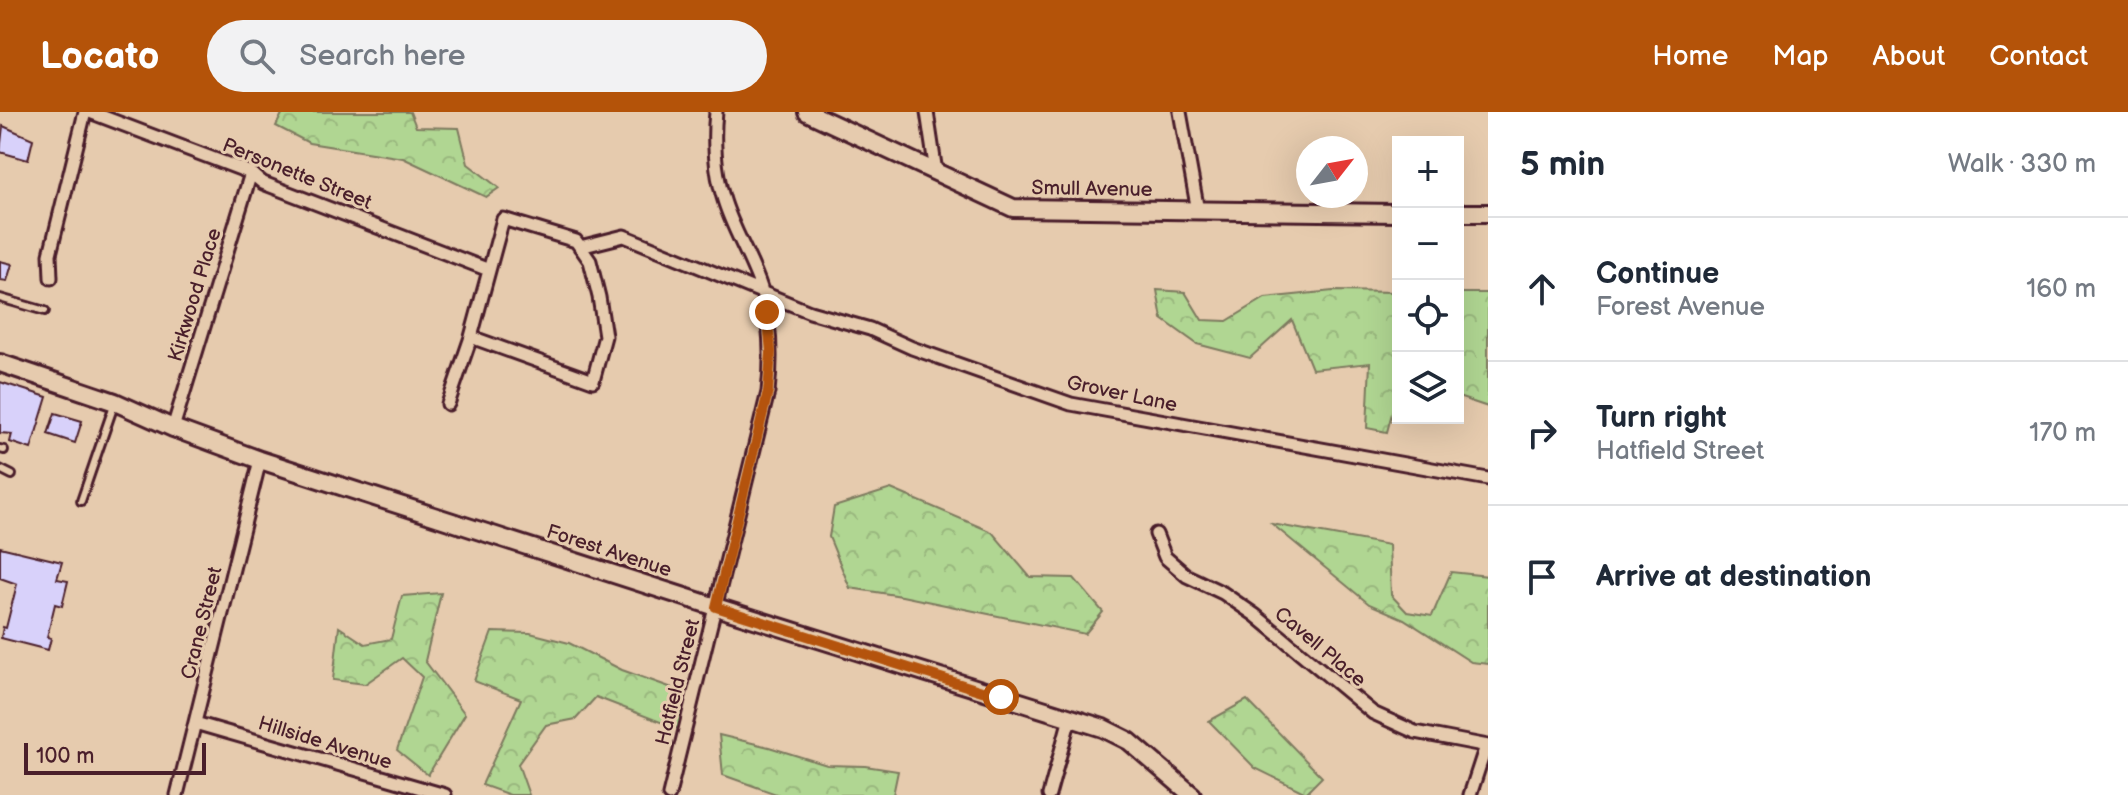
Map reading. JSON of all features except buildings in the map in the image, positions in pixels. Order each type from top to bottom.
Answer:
[{"type":"street","name":"Personette Street","points":[[87,112],[251,173],[263,183],[489,270]]},
{"type":"street","points":[[51,278],[50,254],[87,112]]},
{"type":"street","name":"Hatfield Street","points":[[669,795],[768,392],[771,352],[762,292],[723,197],[715,151],[716,112]]},
{"type":"street","name":"Smull Avenue","points":[[807,112],[1013,208],[1392,213]]},
{"type":"street","points":[[927,112],[936,172]]},
{"type":"street","points":[[1180,112],[1198,211]]},
{"type":"street","name":"Kirkwood Place","points":[[173,428],[251,173]]},
{"type":"street","points":[[1464,213],[1488,213]]},
{"type":"street","points":[[448,404],[471,337],[503,219],[576,241],[590,261],[605,336],[593,381],[471,337]]},
{"type":"street","name":"Grover Lane","points":[[580,247],[624,236],[810,312],[870,329],[912,348],[1071,404],[1488,479]]},
{"type":"street","name":"Forest Avenue","points":[[0,363],[115,402],[173,428],[260,460],[1103,728],[1129,741],[1192,795]]},
{"type":"street","name":"Crane Street","points":[[177,795],[260,460]]},
{"type":"street","name":"Cavell Place","points":[[1156,534],[1165,557],[1187,576],[1223,593],[1255,615],[1373,713],[1415,732],[1487,746],[1470,795]]},
{"type":"street","points":[[1049,795],[1070,718]]},
{"type":"street","name":"Hillside Avenue","points":[[195,723],[445,795]]},
{"type":"lane","points":[[0,298],[45,311]]},
{"type":"lane","points":[[81,501],[115,402]]},
{"type":"lane","points":[[0,469],[12,475]]},
{"type":"green space","points":[[283,112],[410,112],[416,127],[459,128],[468,164],[499,188],[486,197],[403,158],[309,143],[276,126]]},
{"type":"green space","points":[[1157,290],[1185,292],[1202,320],[1227,321],[1265,298],[1333,291],[1392,292],[1392,413],[1387,432],[1367,428],[1370,363],[1312,369],[1292,320],[1250,358],[1197,344],[1162,319]]},
{"type":"green space","points":[[1464,293],[1488,293],[1488,407],[1464,399]]},
{"type":"green space","points":[[891,489],[992,532],[1030,577],[1074,578],[1103,612],[1085,634],[850,588],[829,537],[834,507]]},
{"type":"green space","points":[[1272,524],[1389,545],[1391,595],[1407,612],[1432,616],[1451,572],[1488,576],[1488,664],[1471,662],[1404,619],[1369,604]]},
{"type":"green space","points":[[441,593],[425,661],[465,714],[428,775],[397,750],[422,677],[402,658],[365,684],[333,680],[339,627],[365,644],[391,639],[402,596]]},
{"type":"green space","points":[[492,632],[530,633],[569,643],[622,670],[689,694],[681,730],[596,697],[576,719],[546,725],[518,764],[529,795],[510,795],[482,785],[521,699],[474,681]]},
{"type":"green space","points":[[1247,700],[1322,777],[1306,793],[1255,768],[1209,721]]},
{"type":"green space","points":[[719,735],[827,765],[898,771],[893,795],[779,795],[723,775]]},
{"type":"route","points":[[767,312],[771,352],[768,392],[716,607],[1001,697]]}]
